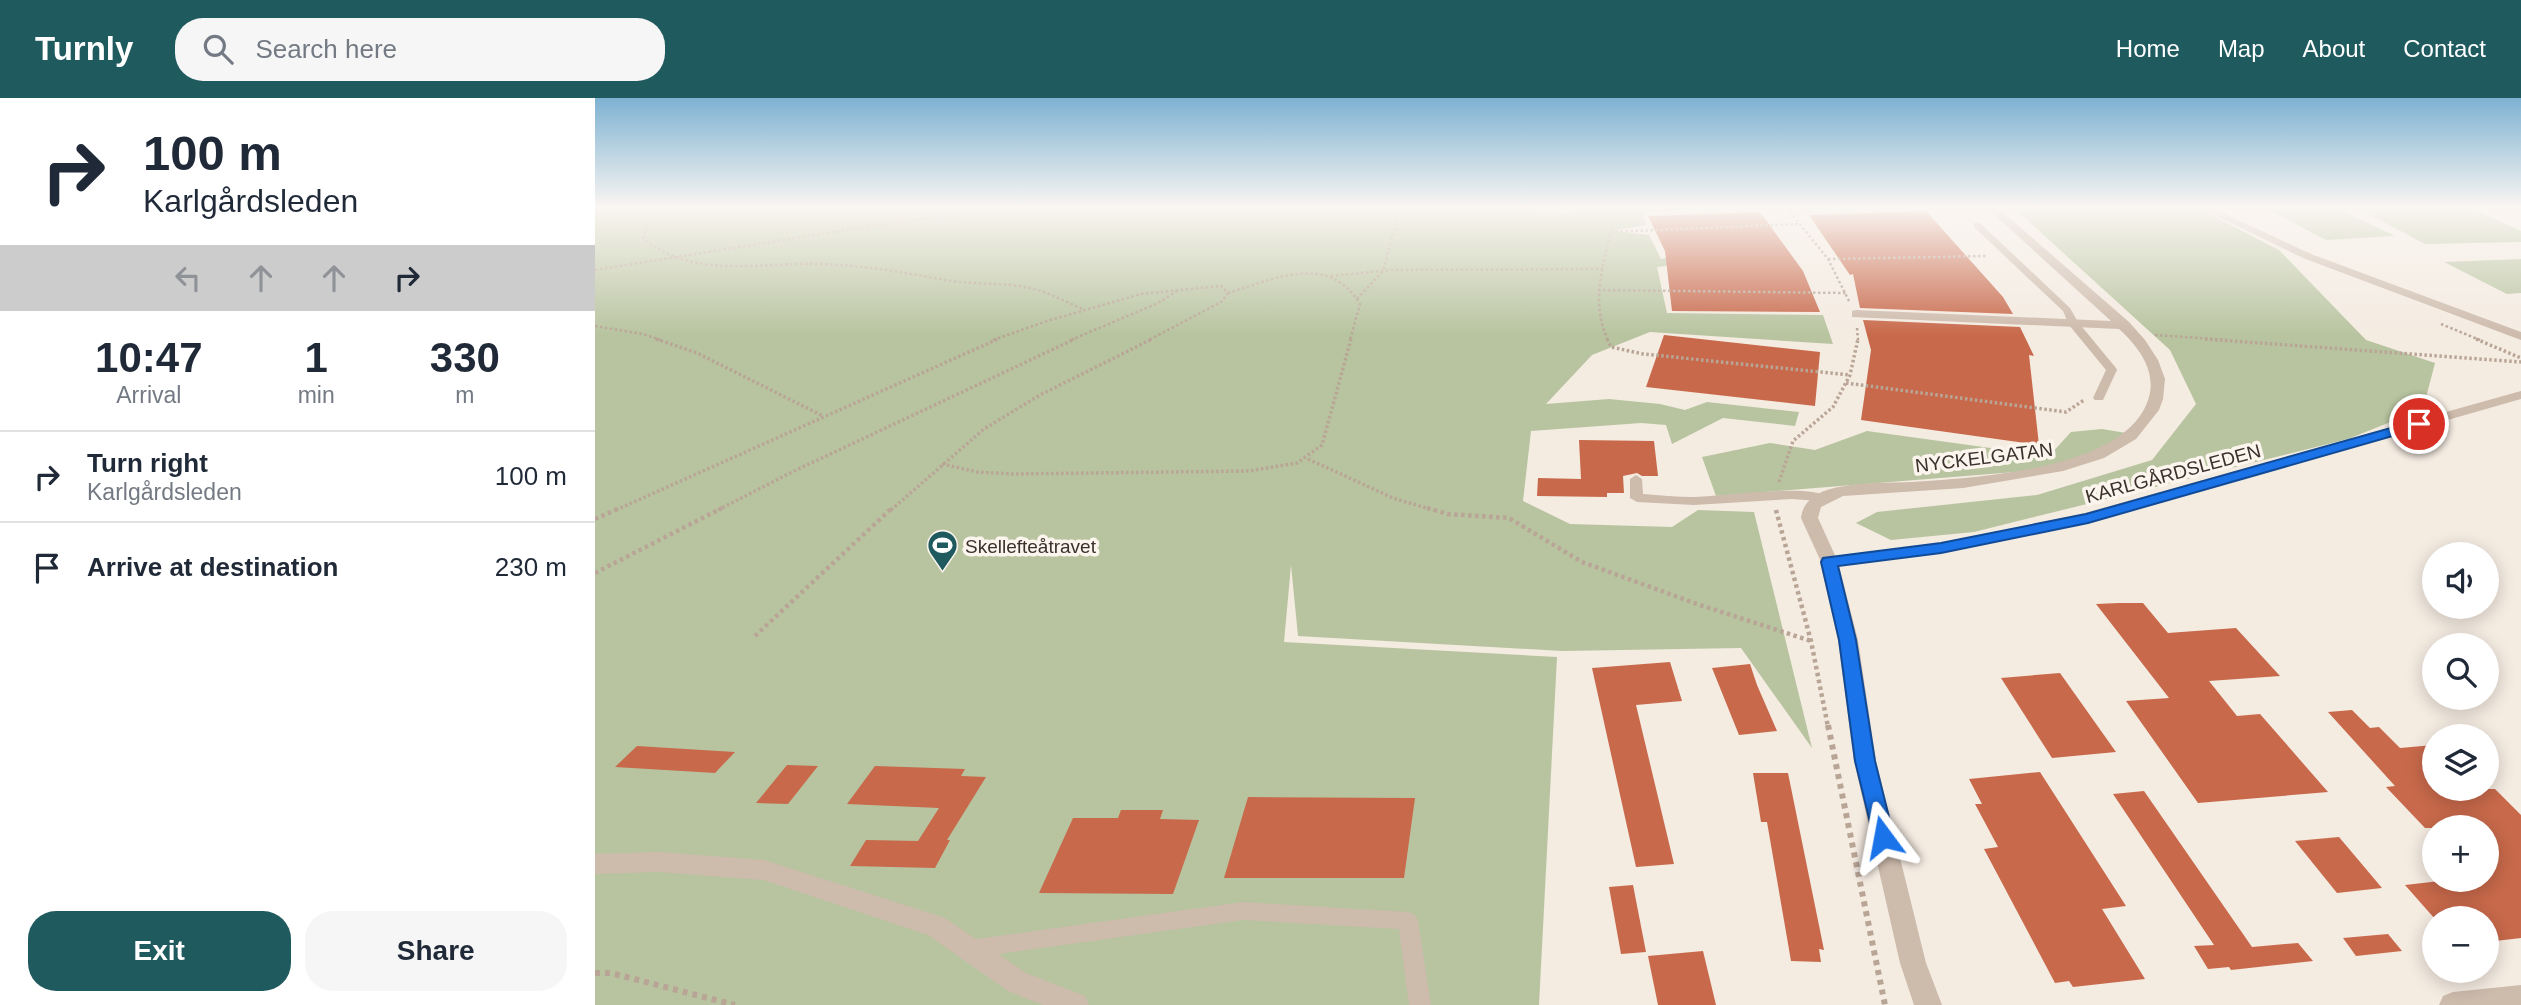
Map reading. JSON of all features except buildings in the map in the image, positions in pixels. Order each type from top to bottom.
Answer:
[{"type":"street","name":"NYCKELGATAN","points":[[1820,497],[1841,491],[2040,474],[2086,460],[2123,441],[2146,422],[2158,398],[2159,380],[2153,357],[2129,329],[2040,250]]},
{"type":"street","points":[[2295,250],[2521,335]]},
{"type":"street","points":[[1856,314],[2073,323],[2129,329]]},
{"type":"street","name":"KARLGÅRDSLEDEN","points":[[1829,562],[1941,548],[2088,518],[2521,395]]},
{"type":"street","points":[[1820,497],[1810,507],[1808,516],[1829,562],[1848,640],[1865,761],[1913,963],[1928,1005]]},
{"type":"street","points":[[595,864],[659,862],[764,870],[936,926],[1017,982],[1075,1005]]},
{"type":"street","points":[[2453,1005],[2521,998]]},
{"type":"lane","points":[[2004,250],[2067,310],[2073,323],[2112,370],[2099,398]]},
{"type":"lane","points":[[1636,479],[1637,498],[1694,501],[1792,495],[1820,497]]},
{"type":"lane","points":[[970,949],[1243,911],[1408,921],[1420,1005]]},
{"type":"path","points":[[658,250],[715,267],[817,264],[908,271],[947,280],[1031,288],[1086,310]]},
{"type":"path","points":[[595,270],[712,250]]},
{"type":"path","points":[[1357,299],[1383,271],[1389,250]]},
{"type":"path","points":[[1607,250],[1596,302],[1601,330],[1611,348],[1643,354],[1850,375]]},
{"type":"path","points":[[1829,259],[1987,256]]},
{"type":"path","points":[[1327,277],[1383,271],[1603,269]]},
{"type":"path","points":[[755,636],[942,464],[983,429],[1040,395],[1159,336],[1221,302],[1228,293],[1305,275],[1338,279],[1352,290],[1360,304],[1322,445],[1308,459],[1284,467],[1261,470],[1193,472],[1012,474],[978,472],[942,464]]},
{"type":"path","points":[[595,519],[983,344],[1141,294],[1221,286],[1228,293]]},
{"type":"path","points":[[595,573],[790,473],[1042,353],[1158,303],[1180,289]]},
{"type":"path","points":[[1598,290],[1846,293]]},
{"type":"path","points":[[595,326],[643,334],[697,353],[823,416]]},
{"type":"path","points":[[2129,329],[2521,362]]},
{"type":"path","points":[[1846,383],[2066,412],[2087,399],[2099,398]]},
{"type":"path","points":[[1308,459],[1393,498],[1448,514],[1509,518],[1582,562],[1697,604],[1811,641]]},
{"type":"path","points":[[595,973],[611,973],[735,1005]]},
{"type":"green space","name":"Skellefteåtravet","points":[[595,250],[1657,250],[1661,259],[1694,252],[1701,262],[1657,267],[1667,313],[1823,315],[1833,344],[1650,332],[1592,355],[1546,404],[1609,399],[1660,404],[1685,410],[1707,402],[1799,412],[1795,426],[1723,418],[1672,444],[1666,425],[1641,423],[1531,431],[1523,501],[1570,524],[1672,527],[1698,510],[1754,512],[1812,748],[1741,648],[1562,651],[1298,636],[1291,565],[1284,642],[1557,657],[1539,1005],[595,1005]]},
{"type":"green space","points":[[2060,250],[2279,250],[2366,340],[2435,363],[2423,409],[2348,439],[1974,532],[1891,540],[1856,523],[1877,512],[2037,495],[2152,460],[2196,404],[2170,350]]},
{"type":"green space","points":[[2521,259],[2521,293],[2507,294],[2444,262]]},
{"type":"green space","points":[[2102,429],[2126,433],[2099,450],[2039,470],[1716,496],[1702,457],[1770,443],[1815,450],[1867,431],[2049,456],[2071,432]]},
{"type":"place","name":"Skellefteåtravet","points":[[942,573]]},
{"type":"route","points":[[1883,837],[1865,761],[1848,640],[1829,562],[1941,548],[2088,518],[2419,424]]}]
